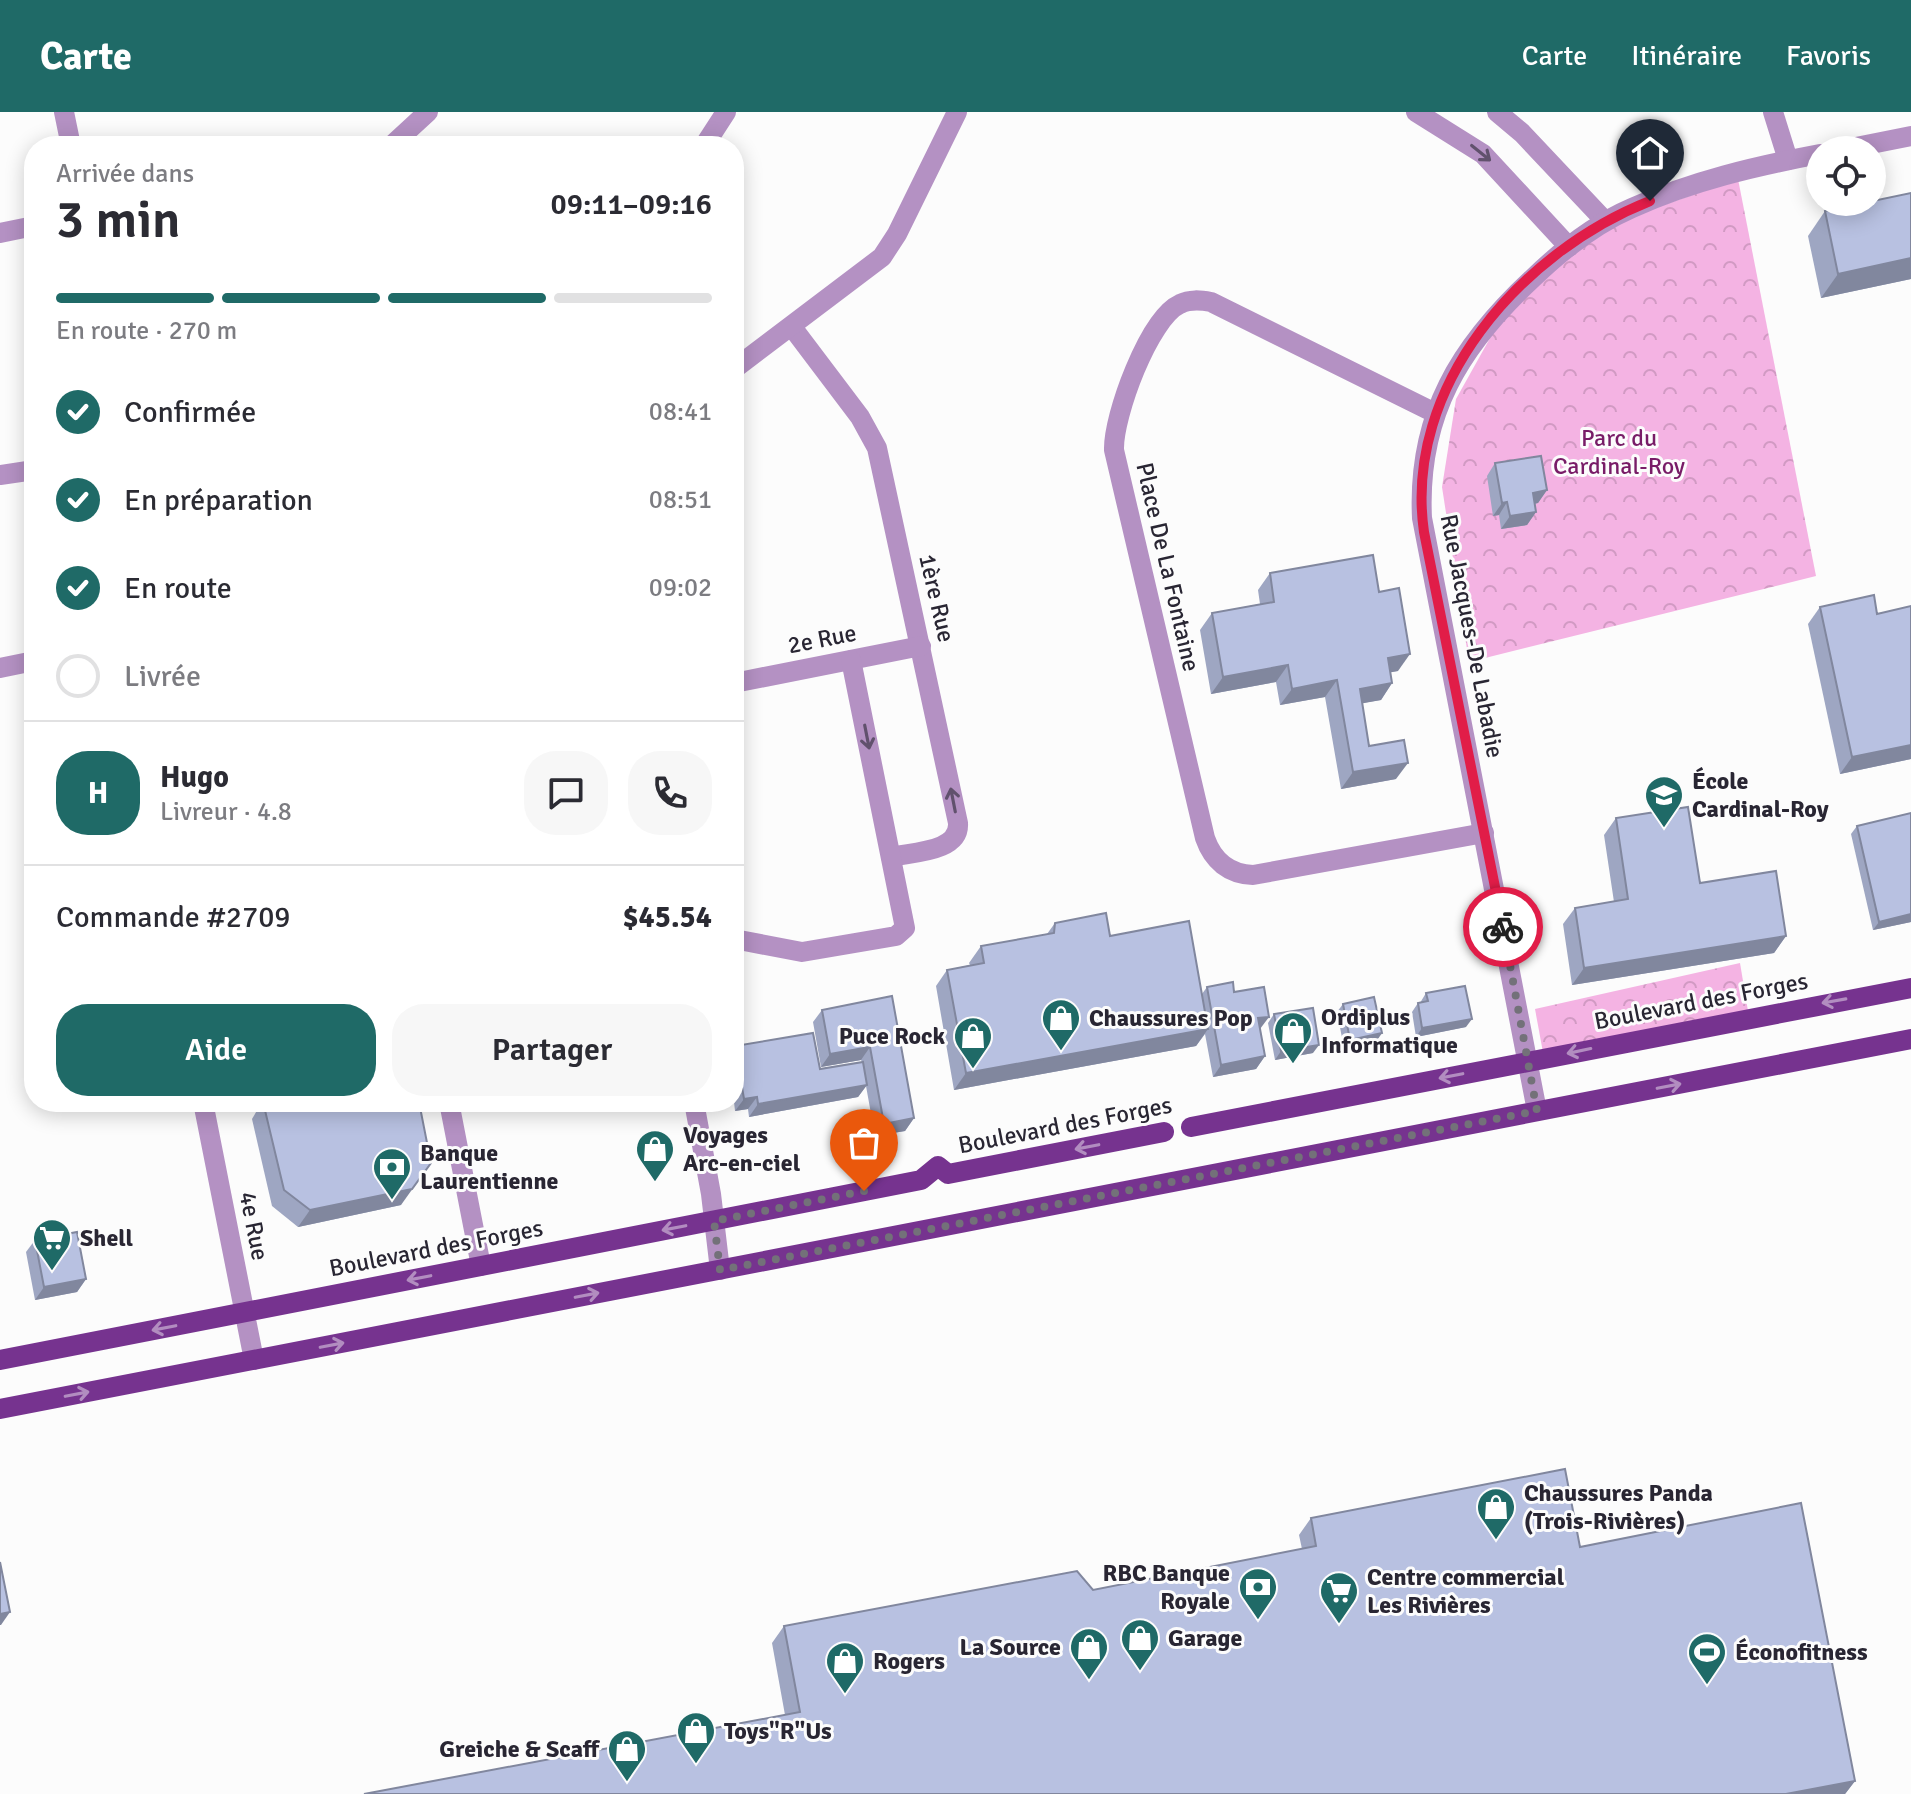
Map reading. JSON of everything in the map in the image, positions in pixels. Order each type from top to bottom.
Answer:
[{"type":"main road","name":"Boulevard des Forges","points":[[1191,1127],[1911,988]]},
{"type":"main road","points":[[0,1409],[1911,1039]]},
{"type":"main road","name":"Boulevard des Forges","points":[[0,1360],[921,1180],[938,1166],[948,1174],[1164,1132]]},
{"type":"street","points":[[64,112],[69,136]]},
{"type":"street","points":[[402,136],[428,112]]},
{"type":"street","points":[[710,136],[726,112]]},
{"type":"street","points":[[744,362],[864,274],[889,247],[957,112]]},
{"type":"street","points":[[1416,112],[1451,131],[1491,161],[1569,247]]},
{"type":"street","points":[[1497,112],[1522,133],[1605,221]]},
{"type":"street","points":[[1773,112],[1788,160]]},
{"type":"street","points":[[1886,141],[1911,136]]},
{"type":"street","name":"Rue Jacques-De Labadie","points":[[1537,1111],[1422,518],[1426,453],[1435,413],[1454,371],[1474,339],[1523,286],[1605,221],[1693,185],[1806,157]]},
{"type":"street","points":[[0,233],[24,228]]},
{"type":"street","name":"Place De La Fontaine","points":[[1435,413],[1211,302],[1190,300],[1173,308],[1160,322],[1119,409],[1114,450],[1205,838],[1215,858],[1232,871],[1253,875],[1484,833]]},
{"type":"street","name":"1ère Rue","points":[[792,327],[860,417],[877,448],[958,829],[954,840],[943,846],[891,857]]},
{"type":"street","points":[[0,475],[24,471]]},
{"type":"street","name":"2e Rue","points":[[744,681],[921,646]]},
{"type":"street","points":[[744,941],[802,952],[899,935],[905,924],[851,660]]},
{"type":"street","points":[[0,668],[24,663]]},
{"type":"street","name":"4e Rue","points":[[205,1112],[254,1360]]},
{"type":"street","points":[[451,1112],[481,1266]]},
{"type":"street","points":[[696,1112],[720,1270]]},
{"type":"street","name":"Boulevard des Forges","points":[[1164,1132],[1191,1127]]},
{"type":"green space","name":"Parc du Cardinal-Roy","points":[[1738,179],[1816,576],[1469,662],[1442,487],[1456,399],[1494,331],[1581,234]]},
{"type":"green space","points":[[1740,963],[1749,1017],[1544,1058],[1535,1009]]},
{"type":"building","points":[[1911,193],[1911,258],[1838,274],[1826,216],[1886,216],[1886,198]]},
{"type":"building","points":[[1541,456],[1547,490],[1533,493],[1536,512],[1510,516],[1507,502],[1502,503],[1495,463]]},
{"type":"building","points":[[1373,555],[1379,592],[1399,588],[1410,654],[1388,658],[1392,683],[1360,689],[1369,746],[1404,740],[1408,763],[1353,772],[1337,680],[1292,689],[1288,665],[1223,677],[1212,613],[1274,602],[1270,573]]},
{"type":"building","points":[[1874,595],[1877,614],[1911,606],[1911,745],[1852,757],[1820,607]]},
{"type":"building","points":[[1688,807],[1700,883],[1776,871],[1786,936],[1584,968],[1575,908],[1628,899],[1616,818]]},
{"type":"building","points":[[1911,813],[1911,914],[1879,922],[1857,826]]},
{"type":"building","points":[[1106,913],[1110,936],[1189,921],[1208,1029],[966,1073],[947,970],[984,963],[981,946],[1054,933],[1055,923]]},
{"type":"building","points":[[1233,982],[1234,992],[1264,987],[1269,1017],[1258,1018],[1265,1056],[1221,1065],[1207,987]]},
{"type":"building","points":[[1465,986],[1472,1019],[1422,1028],[1418,1003],[1428,1001],[1426,993]]},
{"type":"building","points":[[892,996],[914,1118],[884,1124],[870,1047],[830,1054],[822,1010]]},
{"type":"building","points":[[1374,997],[1382,1033],[1350,1040],[1343,1004]]},
{"type":"building","points":[[1313,1008],[1319,1045],[1281,1051],[1274,1014]]},
{"type":"building","points":[[813,1033],[820,1069],[863,1062],[867,1085],[758,1104],[757,1097],[744,1099],[744,1044]]},
{"type":"building","points":[[265,1112],[421,1112],[431,1163],[412,1189],[310,1210],[284,1190]]},
{"type":"building","points":[[77,1232],[86,1279],[44,1287],[35,1240]]},
{"type":"building","name":"Centre commercial Les Rivières","points":[[1565,1469],[1580,1547],[1801,1503],[1855,1781],[1786,1794],[364,1794],[800,1712],[784,1626],[1077,1571],[1093,1590],[1316,1546],[1311,1518]]},
{"type":"building","points":[[0,1562],[10,1612],[0,1614]]},
{"type":"way so far","points":[[864,1191],[714,1221],[720,1270],[1537,1111],[1503,927]]},
{"type":"place","name":"École Cardinal-Roy","points":[[1664,829]]},
{"type":"place","name":"Chaussures Pop","points":[[1061,1052]]},
{"type":"place","name":"Ordiplus Informatique","points":[[1293,1065]]},
{"type":"place","name":"Puce Rock","points":[[973,1070]]},
{"type":"place","name":"Voyages Arc-en-ciel","points":[[655,1183]]},
{"type":"place","name":"Banque Laurentienne","points":[[392,1201]]},
{"type":"place","name":"Shell","points":[[52,1272]]},
{"type":"place","name":"Chaussures Panda (Trois-Rivières)","points":[[1496,1541]]},
{"type":"place","name":"RBC Banque Royale","points":[[1258,1621]]},
{"type":"place","name":"Centre commercial Les Rivières","points":[[1339,1625]]},
{"type":"place","name":"Garage","points":[[1140,1672]]},
{"type":"place","name":"La Source","points":[[1089,1681]]},
{"type":"place","name":"Éconofitness","points":[[1707,1686]]},
{"type":"place","name":"Rogers","points":[[845,1695]]},
{"type":"place","name":"Toys\"R\"Us","points":[[696,1765]]},
{"type":"place","name":"Greiche & Scaff","points":[[627,1783]]},
{"type":"route","points":[[1503,927],[1424,532],[1422,504],[1426,453],[1444,390],[1464,354],[1487,323],[1547,264],[1587,233],[1605,221],[1650,201]]}]
